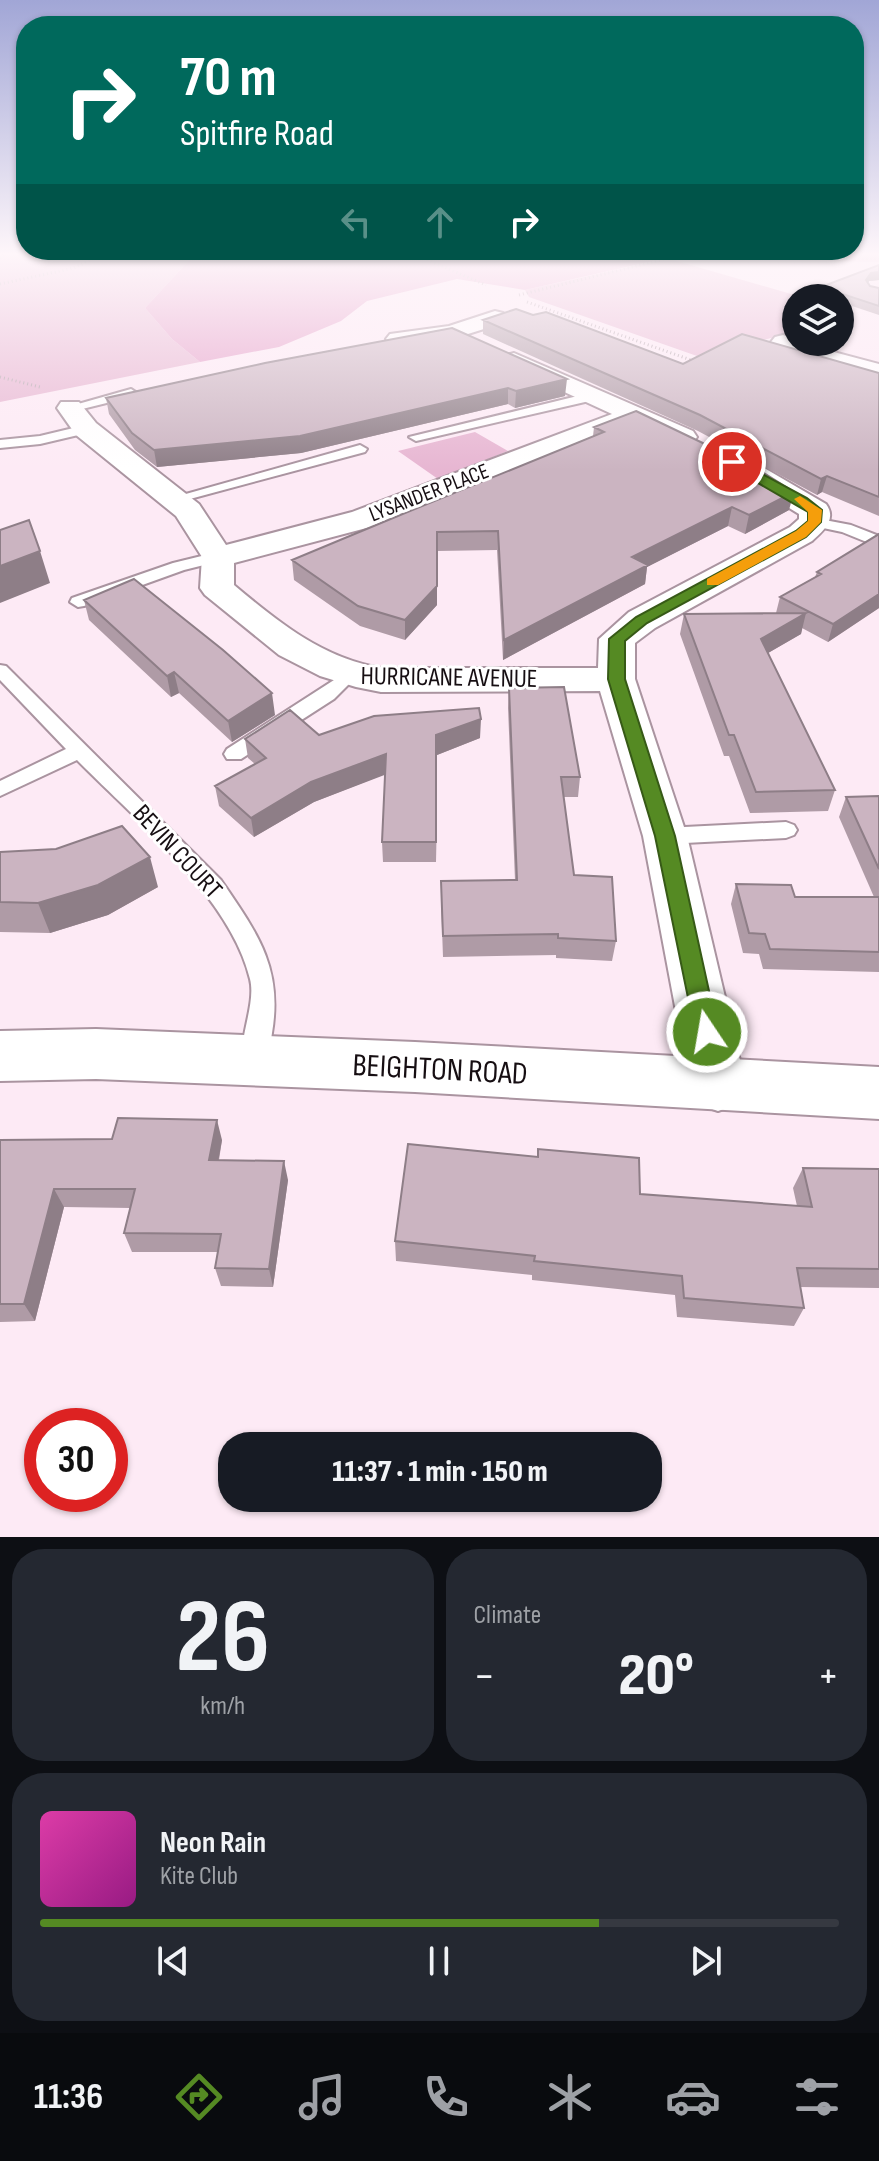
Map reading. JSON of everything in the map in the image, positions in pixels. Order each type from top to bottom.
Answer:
[{"type":"street","points":[[391,340],[452,332],[468,327]]},
{"type":"street","points":[[452,332],[635,415],[802,500],[815,510],[814,522],[801,534],[642,620],[617,639],[616,679],[665,836],[718,1086]]},
{"type":"street","points":[[821,356],[879,371]]},
{"type":"street","name":"LYSANDER PLACE","points":[[218,557],[363,519],[635,415]]},
{"type":"street","name":"HURRICANE AVENUE","points":[[78,418],[188,510],[218,557],[217,588],[275,637],[348,676],[381,680],[616,679]]},
{"type":"street","name":"BEIGHTON ROAD","points":[[0,1056],[96,1054],[879,1093]]},
{"type":"lane","points":[[0,444],[40,440],[78,418],[150,389]]},
{"type":"lane","points":[[416,437],[594,396]]},
{"type":"lane","points":[[175,499],[360,449]]},
{"type":"lane","points":[[814,522],[846,528],[879,542]]},
{"type":"lane","points":[[78,602],[179,566],[218,557]]},
{"type":"lane","name":"BEVIN COURT","points":[[0,670],[213,886],[241,928],[263,980],[263,1010],[254,1061]]},
{"type":"lane","points":[[234,754],[327,695],[348,676]]},
{"type":"lane","points":[[0,789],[80,750]]},
{"type":"lane","points":[[665,836],[786,830]]},
{"type":"path","points":[[597,327],[699,363]]},
{"type":"shaded area","points":[[0,327],[161,327],[200,362],[0,402]]},
{"type":"shaded area","points":[[161,327],[327,327],[279,347],[200,362]]},
{"type":"shaded area","points":[[614,327],[782,327],[782,335],[697,356]]},
{"type":"shaded area","points":[[475,432],[508,451],[438,479],[398,451]]},
{"type":"building","points":[[498,327],[585,327],[683,364],[742,334],[782,345],[782,356],[819,356],[879,373],[879,497],[827,476],[821,479],[700,415]]},
{"type":"building","points":[[452,328],[567,379],[516,391],[508,388],[300,436],[154,450],[132,433],[106,398],[265,363]]},
{"type":"building","points":[[636,411],[759,470],[794,492],[749,515],[732,507],[632,557],[648,565],[504,640],[498,531],[437,532],[437,586],[405,620],[358,606],[292,560],[604,432],[594,427]]},
{"type":"building","points":[[29,520],[40,551],[0,566],[0,530]]},
{"type":"building","points":[[879,534],[879,594],[833,624],[780,597],[821,574],[817,572]]},
{"type":"building","points":[[134,579],[272,693],[228,721],[174,672],[167,676],[84,600]]},
{"type":"building","points":[[806,613],[761,639],[835,790],[756,792],[734,735],[729,735],[684,614]]},
{"type":"building","points":[[564,687],[580,777],[561,777],[574,875],[612,877],[616,941],[558,938],[558,934],[443,936],[441,881],[517,880],[509,688]]},
{"type":"building","points":[[479,708],[481,719],[436,735],[436,842],[382,842],[386,754],[311,782],[251,818],[215,786],[266,758],[245,739],[290,710],[319,735],[374,716]]},
{"type":"building","points":[[879,796],[879,869],[846,797]]},
{"type":"building","points":[[122,826],[150,857],[98,885],[38,903],[0,902],[0,852],[56,849]]},
{"type":"building","points":[[736,884],[791,885],[795,897],[879,897],[879,952],[770,949],[765,934],[749,933]]},
{"type":"building","points":[[118,1118],[217,1120],[209,1160],[284,1161],[269,1269],[215,1268],[221,1234],[124,1233],[135,1189],[54,1189],[24,1304],[0,1304],[0,1140],[112,1139]]},
{"type":"building","points":[[408,1144],[538,1157],[538,1149],[639,1158],[640,1194],[812,1207],[803,1168],[879,1169],[879,1269],[797,1268],[804,1308],[684,1298],[682,1276],[534,1261],[535,1256],[395,1241]]},
{"type":"slow traffic","points":[[713,582],[801,534],[814,522],[815,510],[800,499]]},
{"type":"route","points":[[707,1032],[665,836],[616,679],[617,639],[642,620],[801,534],[814,522],[815,510],[802,500],[732,462]]}]
